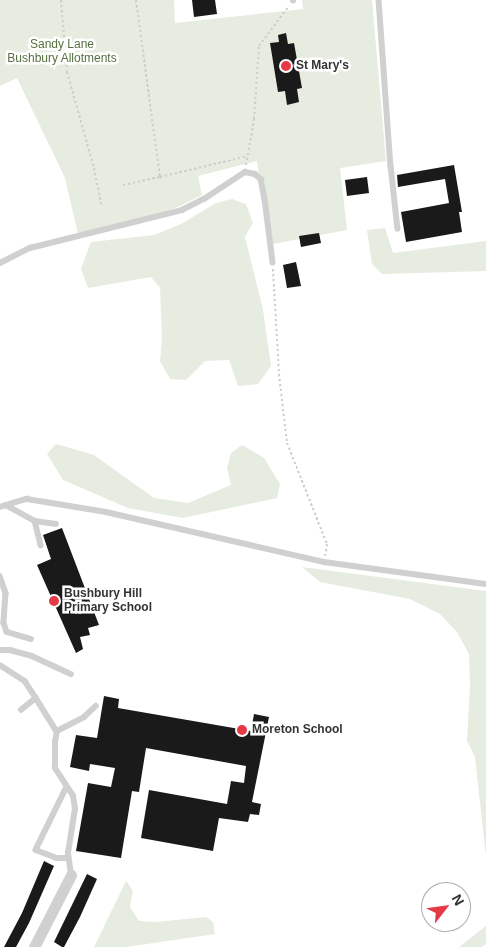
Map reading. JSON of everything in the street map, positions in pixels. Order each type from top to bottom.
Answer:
[{"type":"street","points":[[34,947],[71,875]]},
{"type":"lane","points":[[379,0],[391,166],[398,229]]},
{"type":"lane","points":[[0,263],[30,248],[182,210],[204,199],[245,172],[255,174],[260,179],[265,199],[272,262]]},
{"type":"lane","points":[[3,506],[28,499],[106,512],[324,562],[486,584]]},
{"type":"lane","points":[[3,506],[35,521],[56,524]]},
{"type":"lane","points":[[35,521],[41,545]]},
{"type":"lane","points":[[0,576],[6,593],[4,623],[7,632],[31,639]]},
{"type":"lane","points":[[0,650],[10,650],[32,656],[71,674]]},
{"type":"lane","points":[[0,665],[25,681],[57,731]]},
{"type":"lane","points":[[21,710],[36,698]]},
{"type":"lane","points":[[71,875],[68,858],[75,809],[73,796],[55,768],[54,742],[57,731],[84,717],[96,706]]},
{"type":"lane","points":[[67,787],[36,850],[57,858],[68,858]]},
{"type":"path","points":[[61,0],[67,72],[94,168],[101,204]]},
{"type":"path","points":[[136,0],[160,177]]},
{"type":"path","points":[[245,172],[254,119],[259,46],[293,0]]},
{"type":"path","points":[[123,185],[248,156]]},
{"type":"path","points":[[272,262],[279,374],[287,443],[327,544],[324,562]]},
{"type":"green space","name":"Sandy Lane Bushbury Allotments","points":[[0,0],[174,0],[175,23],[303,9],[302,0],[372,0],[386,161],[340,168],[347,230],[268,245],[257,161],[198,176],[202,195],[178,207],[152,216],[78,234],[65,178],[17,78],[0,86]]},
{"type":"green space","points":[[232,199],[246,204],[253,223],[245,237],[263,310],[271,366],[258,384],[238,386],[229,360],[205,361],[186,380],[170,379],[160,361],[162,338],[160,288],[151,277],[88,288],[81,269],[91,242],[154,235],[181,224],[216,203]]},
{"type":"green space","points":[[385,228],[393,253],[486,241],[486,271],[382,274],[372,264],[367,230]]},
{"type":"green space","points":[[56,444],[94,455],[154,498],[188,503],[231,485],[227,468],[231,453],[242,445],[264,458],[280,484],[277,498],[183,518],[128,508],[63,480],[47,454]]},
{"type":"green space","points":[[302,567],[486,591],[486,857],[475,757],[467,741],[470,685],[469,654],[457,632],[440,614],[410,599],[320,582]]},
{"type":"green space","points":[[126,881],[133,891],[130,907],[139,921],[155,922],[206,917],[213,922],[215,934],[126,947],[94,947]]},
{"type":"green space","points":[[486,926],[486,944],[482,947],[459,947]]},
{"type":"building","points":[[192,0],[215,0],[217,14],[194,17]]},
{"type":"building","name":"St Mary's","points":[[286,33],[288,44],[294,43],[302,88],[297,89],[299,102],[287,105],[285,91],[278,92],[270,43],[279,42],[278,35]]},
{"type":"building","points":[[454,165],[462,212],[459,212],[462,232],[406,242],[401,212],[449,203],[445,179],[398,187],[397,175]]},
{"type":"building","points":[[367,177],[369,193],[347,196],[345,180]]},
{"type":"building","points":[[319,233],[321,243],[301,247],[299,236]]},
{"type":"building","points":[[296,262],[301,286],[287,288],[283,265]]},
{"type":"building","points":[[62,528],[99,625],[88,628],[90,635],[80,637],[83,649],[76,653],[37,565],[51,559],[43,535]]},
{"type":"building","points":[[104,696],[119,699],[118,708],[251,731],[254,714],[269,717],[252,802],[261,804],[259,815],[250,814],[248,822],[219,818],[213,851],[141,838],[149,790],[227,804],[231,781],[244,783],[246,766],[146,748],[139,792],[132,791],[121,858],[76,851],[88,783],[111,787],[115,768],[90,764],[89,771],[70,767],[76,735],[97,738]]},
{"type":"building","points":[[44,861],[54,866],[29,923],[16,947],[4,947],[22,913]]},
{"type":"building","points":[[87,874],[97,879],[80,917],[64,947],[62,947],[54,942]]},
{"type":"place","name":"St Mary's","points":[[286,66]]},
{"type":"place","name":"Bushbury Hill Primary School","points":[[54,601]]},
{"type":"place","name":"Moreton School","points":[[242,730]]}]
